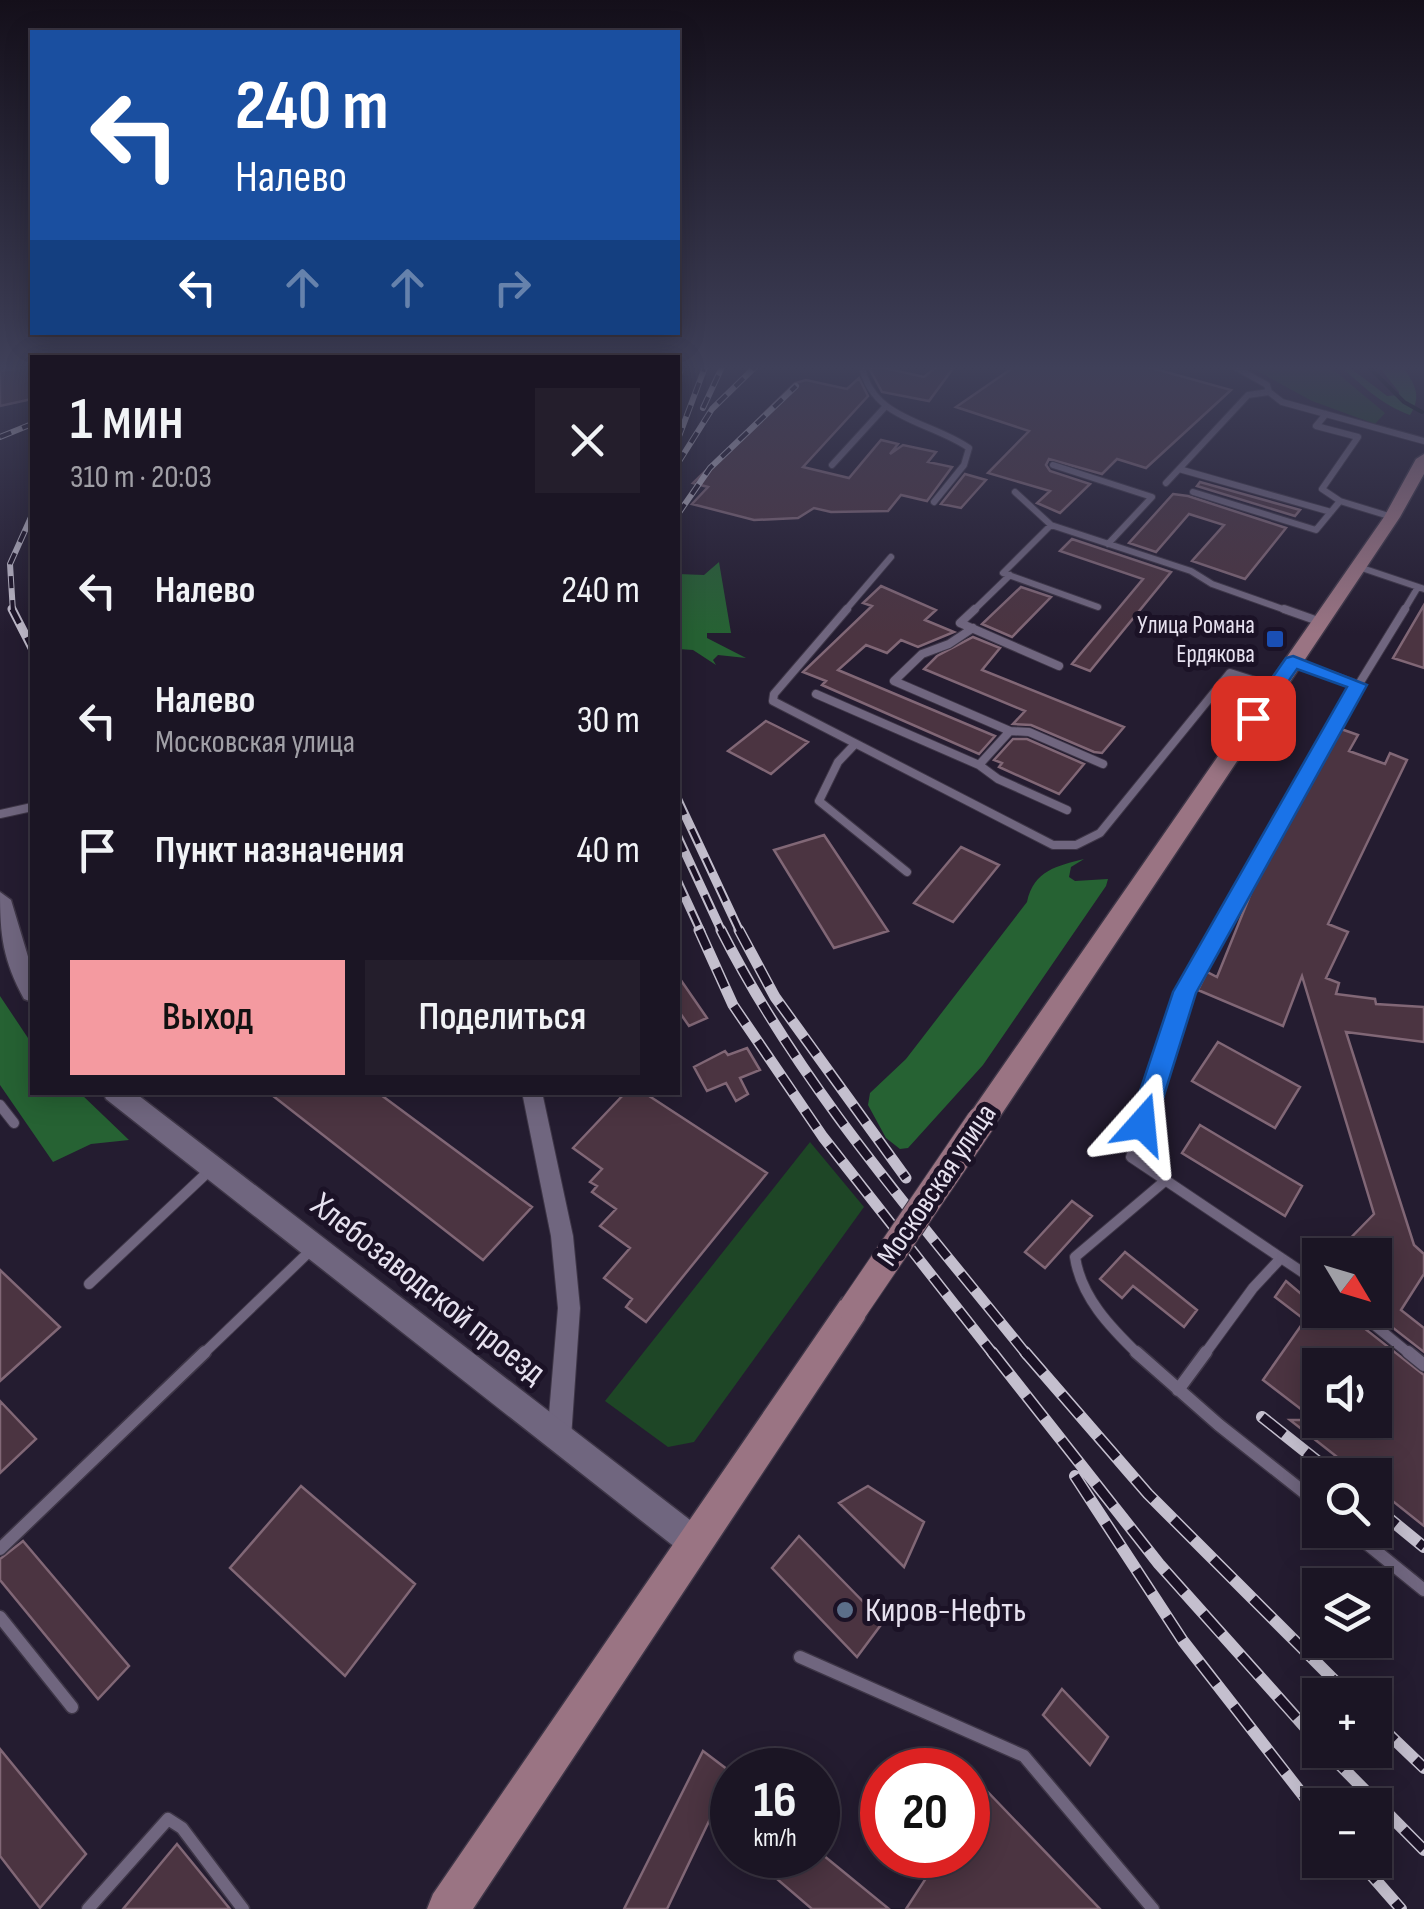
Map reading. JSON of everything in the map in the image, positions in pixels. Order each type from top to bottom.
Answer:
[{"type":"main road","name":"Московская улица","points":[[448,1909],[1392,517],[1424,459]]},
{"type":"street","points":[[0,900],[6,945],[30,988]]},
{"type":"street","name":"Хлебозаводской проезд","points":[[119,1095],[696,1544]]},
{"type":"street","points":[[533,1095],[562,1236],[569,1308],[560,1438]]},
{"type":"lane","points":[[832,465],[840,456]]},
{"type":"lane","points":[[934,502],[964,465],[967,456]]},
{"type":"lane","points":[[1166,483],[1191,456]]},
{"type":"lane","points":[[1345,456],[1322,489],[1340,501],[1392,517]]},
{"type":"lane","points":[[1053,465],[1152,497],[1108,544]]},
{"type":"lane","points":[[1179,469],[1331,512]]},
{"type":"lane","points":[[1015,492],[1051,525],[1318,621]]},
{"type":"lane","points":[[1192,492],[1316,530],[1340,501]]},
{"type":"lane","points":[[1051,525],[1003,573],[1098,608]]},
{"type":"lane","points":[[892,557],[772,698],[783,708],[1052,845],[1076,845],[1100,833],[1230,672],[1274,687]]},
{"type":"lane","points":[[1302,1272],[1131,1157],[1185,992],[1358,685],[1421,588],[1356,566]]},
{"type":"lane","points":[[1010,575],[960,623],[1059,666]]},
{"type":"lane","points":[[972,628],[949,644],[922,654],[894,681],[1010,732],[1029,732],[1103,764]]},
{"type":"lane","points":[[1293,662],[1358,685]]},
{"type":"lane","points":[[816,694],[979,765],[998,779],[1067,810]]},
{"type":"lane","points":[[979,765],[1010,732]]},
{"type":"lane","points":[[855,744],[838,762],[819,801],[906,872]]},
{"type":"lane","points":[[0,814],[30,807]]},
{"type":"lane","points":[[0,1105],[14,1123]]},
{"type":"lane","points":[[90,1284],[212,1168]]},
{"type":"lane","points":[[1166,1180],[1075,1257],[1073,1275],[1098,1312],[1178,1390],[1302,1490]]},
{"type":"lane","points":[[0,1548],[313,1248]]},
{"type":"lane","points":[[1178,1390],[1246,1297],[1281,1258]]},
{"type":"lane","points":[[1378,1328],[1424,1365]]},
{"type":"lane","points":[[1372,1548],[1424,1590]]},
{"type":"lane","points":[[0,1618],[72,1707]]},
{"type":"lane","points":[[800,1657],[1024,1756],[1152,1909]]},
{"type":"lane","points":[[88,1909],[168,1818],[182,1828],[243,1909]]},
{"type":"green space","points":[[719,562],[731,633],[707,633],[707,638],[746,658],[718,655],[713,660],[716,665],[693,650],[680,649],[680,574],[704,575]]},
{"type":"green space","points":[[1084,859],[1071,867],[1069,877],[1075,881],[1108,879],[1106,886],[983,1065],[908,1148],[900,1149],[886,1138],[868,1105],[870,1093],[906,1059],[1027,902],[1041,876]]},
{"type":"green space","points":[[0,996],[30,1041],[30,1095],[82,1095],[129,1140],[91,1144],[53,1162],[0,1085]]},
{"type":"green space","points":[[810,1142],[864,1207],[694,1442],[668,1447],[605,1401]]},
{"type":"building","points":[[720,456],[813,456],[803,467],[849,478],[867,456],[933,456],[928,462],[952,467],[927,501],[901,495],[888,511],[831,512],[814,508],[798,518],[754,520],[692,504],[708,487],[693,483]]},
{"type":"building","points":[[1005,456],[1159,456],[1146,468],[1117,459],[1102,474],[1049,459],[1046,465],[1050,471],[1090,484],[1060,513],[1037,503],[1050,491],[988,473]]},
{"type":"building","points":[[965,474],[986,480],[961,508],[941,504]]},
{"type":"building","points":[[1200,482],[1300,510],[1295,516],[1197,486]]},
{"type":"building","points":[[1173,494],[1286,528],[1245,579],[1192,561],[1224,525],[1189,514],[1156,552],[1129,543]]},
{"type":"building","points":[[1072,539],[1171,572],[1090,671],[1072,664],[1143,579],[1060,551]]},
{"type":"building","points":[[881,586],[936,610],[925,620],[954,632],[918,647],[901,640],[887,653],[866,645],[838,670],[995,736],[979,754],[822,685],[826,681],[803,672],[872,606],[863,603]]},
{"type":"building","points":[[1021,587],[1051,597],[1012,637],[982,624]]},
{"type":"building","points":[[1424,605],[1424,668],[1393,658]]},
{"type":"building","points":[[973,637],[1000,648],[982,670],[1124,727],[1102,753],[1094,752],[1031,725],[1013,724],[1025,711],[924,669],[937,656]]},
{"type":"building","points":[[766,721],[808,742],[771,774],[728,751]]},
{"type":"building","points":[[1341,729],[1358,735],[1349,751],[1385,764],[1390,753],[1407,760],[1328,924],[1348,932],[1326,978],[1339,983],[1336,994],[1375,999],[1376,1004],[1424,1007],[1424,1042],[1346,1032],[1414,1245],[1424,1254],[1424,1274],[1401,1310],[1424,1328],[1424,1352],[1392,1327],[1392,1238],[1351,1238],[1374,1214],[1302,976],[1283,1026],[1198,990],[1207,972],[1217,977],[1257,878]]},
{"type":"building","points":[[1013,739],[1027,739],[1084,764],[1059,794],[999,767],[1002,763],[994,760]]},
{"type":"building","points":[[824,835],[888,931],[834,948],[774,850]]},
{"type":"building","points":[[961,847],[999,865],[953,922],[914,903]]},
{"type":"building","points":[[680,979],[707,1018],[689,1026],[680,1013]]},
{"type":"building","points":[[1218,1042],[1300,1087],[1275,1128],[1192,1081]]},
{"type":"building","points":[[747,1048],[760,1070],[740,1078],[748,1094],[736,1101],[726,1083],[707,1091],[694,1067],[725,1051],[728,1055]]},
{"type":"building","points":[[272,1095],[381,1095],[532,1207],[483,1260]]},
{"type":"building","points":[[623,1095],[648,1095],[767,1173],[646,1322],[626,1307],[632,1299],[604,1278],[630,1248],[600,1226],[616,1209],[592,1192],[597,1186],[590,1182],[602,1169],[573,1148]]},
{"type":"building","points":[[1200,1125],[1302,1186],[1285,1216],[1182,1153]]},
{"type":"building","points":[[1072,1201],[1092,1216],[1045,1268],[1025,1252]]},
{"type":"building","points":[[1125,1252],[1197,1310],[1184,1327],[1133,1286],[1122,1298],[1100,1279]]},
{"type":"building","points":[[0,1270],[60,1327],[0,1381]]},
{"type":"building","points":[[1286,1281],[1302,1295],[1302,1318],[1275,1297]]},
{"type":"building","points":[[1302,1324],[1302,1328],[1364,1328],[1390,1348],[1302,1348],[1302,1410],[1263,1380]]},
{"type":"building","points":[[1392,1350],[1424,1375],[1424,1526],[1392,1501],[1392,1458],[1338,1458],[1313,1438],[1392,1438]]},
{"type":"building","points":[[0,1401],[36,1439],[0,1473]]},
{"type":"building","points":[[301,1486],[415,1584],[345,1676],[230,1568]]},
{"type":"building","points":[[868,1486],[924,1522],[904,1567],[839,1503]]},
{"type":"building","points":[[799,1536],[883,1622],[857,1657],[772,1568]]},
{"type":"building","points":[[23,1541],[129,1666],[98,1699],[0,1580],[0,1559]]},
{"type":"building","points":[[1062,1689],[1108,1737],[1090,1765],[1043,1715]]},
{"type":"building","points":[[0,1749],[86,1854],[40,1908],[0,1856]]},
{"type":"building","points":[[703,1751],[710,1756],[710,1819],[667,1909],[624,1909]]},
{"type":"building","points":[[990,1794],[1100,1909],[906,1909],[926,1878],[990,1878]]},
{"type":"building","points":[[177,1844],[230,1909],[123,1909]]},
{"type":"building","points":[[840,1869],[889,1909],[812,1909],[776,1878],[840,1878]]},
{"type":"railway","points":[[680,460],[682,456]]},
{"type":"railway","points":[[680,511],[722,456]]},
{"type":"railway","points":[[13,611],[10,564],[30,519]]},
{"type":"railway","points":[[13,611],[30,644]]},
{"type":"railway","points":[[680,804],[739,931]]},
{"type":"railway","points":[[680,841],[721,931]]},
{"type":"railway","points":[[680,886],[701,932]]},
{"type":"railway","points":[[699,930],[733,1005],[823,1137],[994,1355]]},
{"type":"railway","points":[[721,931],[752,987],[824,1097],[1027,1355]]},
{"type":"railway","points":[[739,931],[775,997],[906,1178]]},
{"type":"railway","points":[[992,1352],[1159,1564],[1302,1724]]},
{"type":"railway","points":[[1025,1352],[1148,1494],[1332,1678]]},
{"type":"railway","points":[[1262,1417],[1314,1458]]},
{"type":"railway","points":[[1075,1476],[1183,1641],[1302,1794]]},
{"type":"railway","points":[[1392,1521],[1424,1547]]},
{"type":"railway","points":[[1392,1737],[1424,1768]]},
{"type":"railway","points":[[1343,1768],[1424,1850]]},
{"type":"railway","points":[[1374,1878],[1401,1909]]},
{"type":"place","name":"Улица Романа Ердякова","points":[[1275,639]]},
{"type":"place","name":"Киров-Нефть","points":[[845,1610]]},
{"type":"route","points":[[1142,1124],[1185,992],[1358,685],[1293,662],[1253,718]]}]
